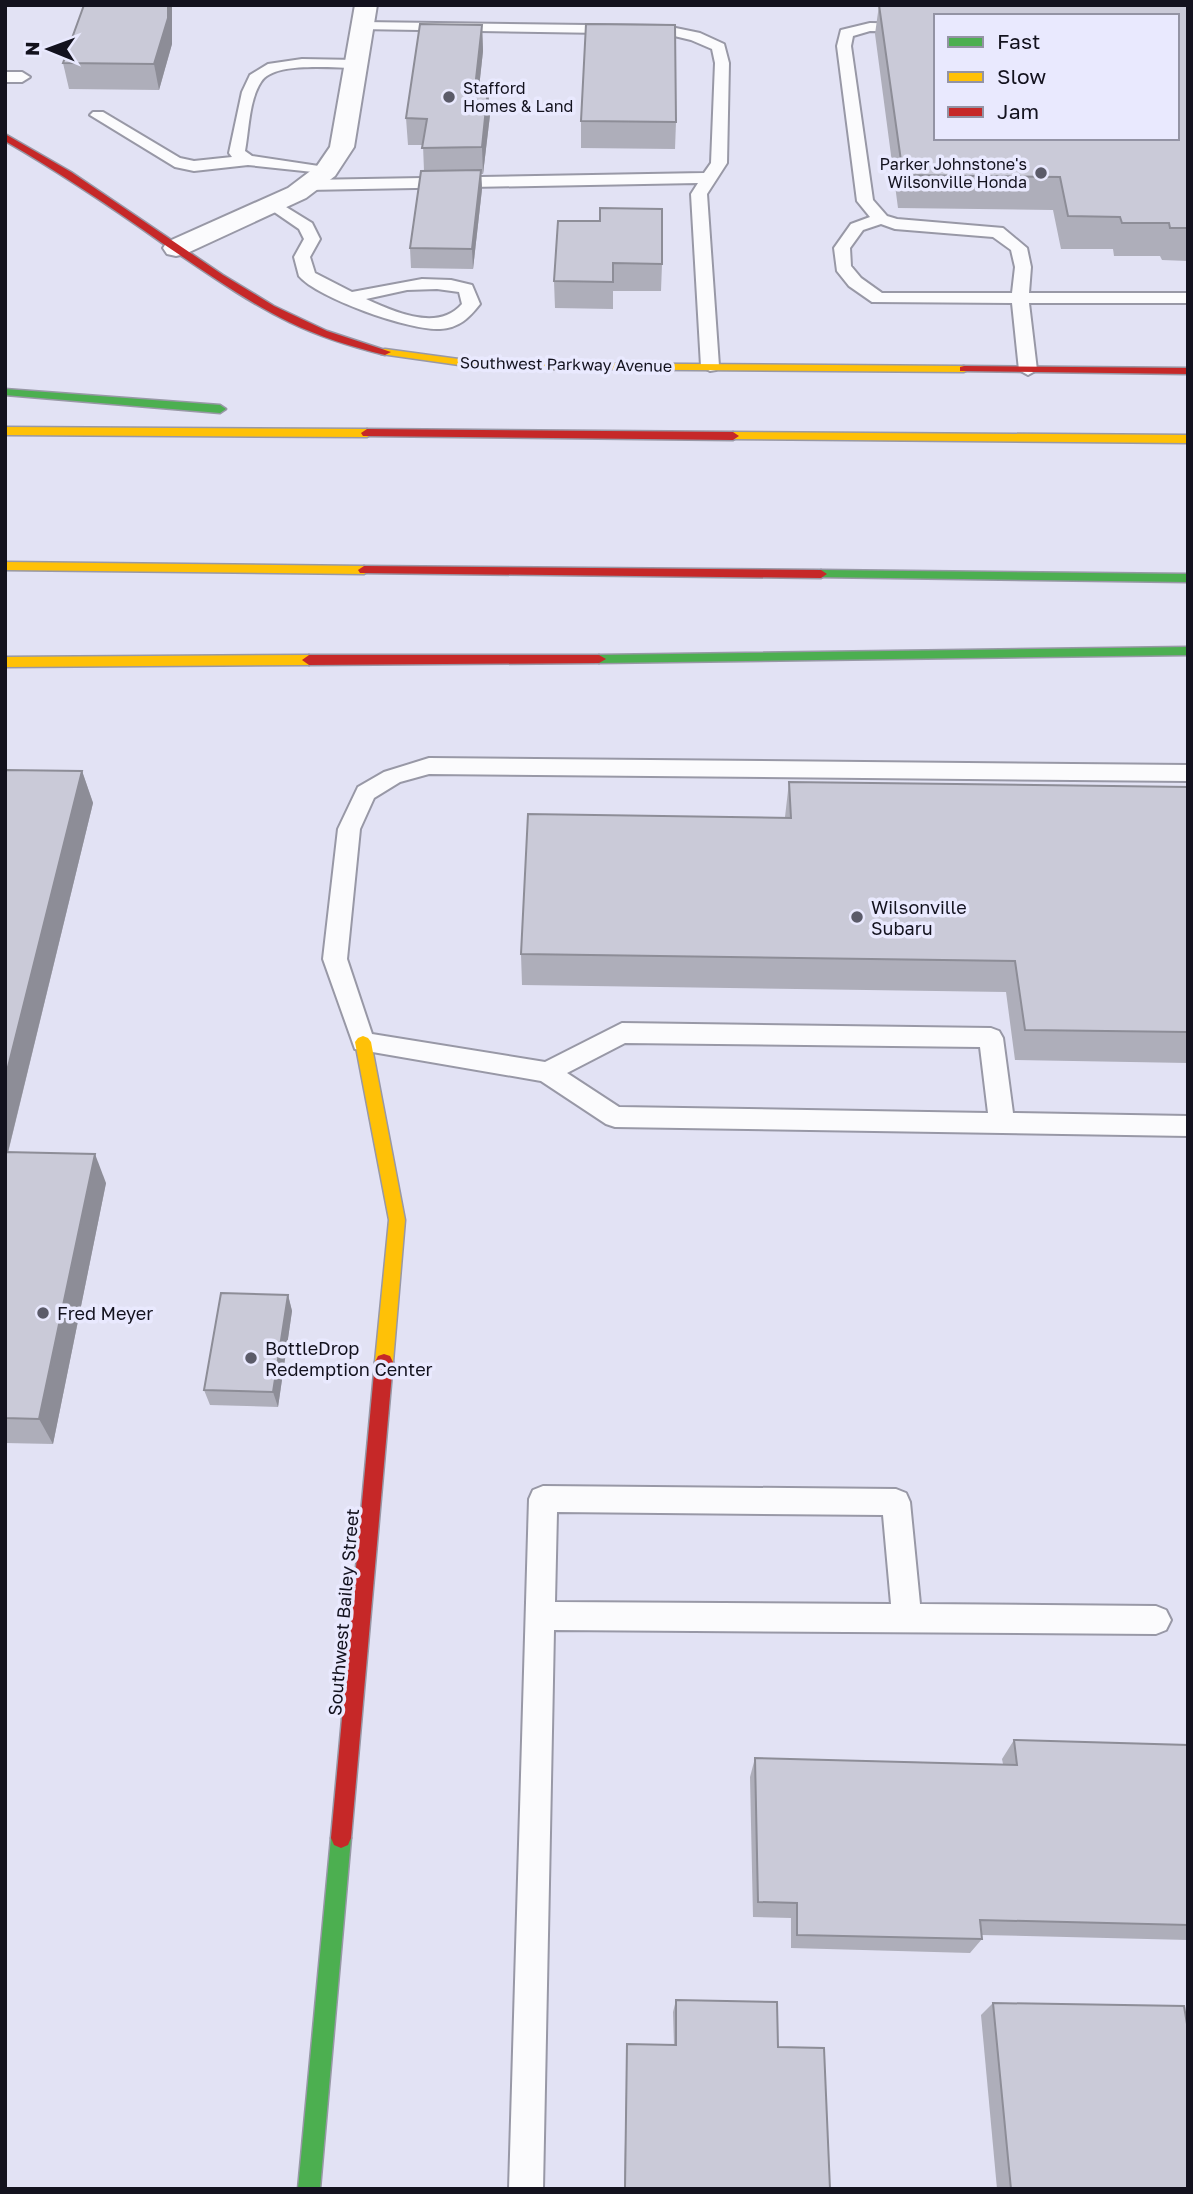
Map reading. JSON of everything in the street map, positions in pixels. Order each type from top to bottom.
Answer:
[{"type":"main road","name":"Southwest Parkway Avenue","points":[[5,137],[57,166],[258,303],[305,329],[388,354],[516,365],[1188,371]]},
{"type":"main road","points":[[5,392],[238,411]]},
{"type":"main road","points":[[307,416],[526,434]]},
{"type":"main road","points":[[5,431],[1188,439]]},
{"type":"main road","points":[[5,566],[1188,578]]},
{"type":"main road","points":[[5,662],[673,658],[1188,651]]},
{"type":"main road","name":"Southwest Bailey Street","points":[[309,2189],[397,1220],[363,1042]]},
{"type":"street","points":[[176,248],[273,204],[317,178],[342,147],[365,16]]},
{"type":"lane","points":[[365,16],[666,30],[695,36],[719,47],[722,62],[719,163],[699,194],[710,366]]},
{"type":"lane","points":[[934,28],[870,27],[846,33],[844,47],[865,201],[881,219],[895,225],[997,232],[1019,248],[1023,267],[1020,297],[1028,370]]},
{"type":"lane","points":[[356,64],[285,64],[265,69],[254,78],[237,153],[248,160],[317,178],[709,178]]},
{"type":"lane","points":[[5,77],[22,77]]},
{"type":"lane","points":[[98,116],[174,162],[194,166],[248,160]]},
{"type":"lane","points":[[273,204],[306,226],[312,239],[302,257],[307,275],[349,299],[400,319],[428,323],[452,322],[467,315],[471,304],[466,289],[449,283],[403,284],[349,299]]},
{"type":"lane","points":[[881,219],[857,227],[842,248],[843,267],[855,282],[878,298],[1188,298]]},
{"type":"lane","points":[[1188,773],[429,766],[392,777],[366,793],[349,829],[334,959],[363,1042],[547,1072],[615,1117],[1188,1126]]},
{"type":"lane","points":[[547,1072],[622,1033],[990,1038],[1002,1123]]},
{"type":"lane","points":[[526,2189],[543,1499],[896,1502],[907,1618]]},
{"type":"lane","points":[[540,1616],[1156,1620]]},
{"type":"building","points":[[84,5],[168,5],[168,18],[154,64],[63,63]]},
{"type":"building","name":"Parker Johnstone's Wilsonville Honda","points":[[879,5],[1188,5],[1188,228],[1170,228],[1169,223],[1122,223],[1120,217],[1068,216],[1060,177],[903,175]]},
{"type":"building","points":[[420,24],[482,25],[475,88],[488,88],[482,147],[422,148],[427,119],[406,118]]},
{"type":"building","points":[[586,24],[675,25],[676,122],[581,121]]},
{"type":"building","points":[[481,170],[472,249],[410,248],[421,171]]},
{"type":"building","points":[[600,208],[662,209],[662,264],[613,263],[613,282],[554,281],[558,221],[600,221]]},
{"type":"building","points":[[5,770],[82,771],[5,1079]]},
{"type":"building","name":"Wilsonville Subaru","points":[[789,782],[1188,787],[1188,1032],[1025,1030],[1015,961],[521,954],[528,814],[791,818]]},
{"type":"building","name":"Fred Meyer","points":[[5,1152],[95,1154],[39,1419],[5,1418]]},
{"type":"building","name":"BottleDrop Redemption Center","points":[[221,1293],[288,1295],[273,1392],[204,1390]]},
{"type":"building","points":[[1014,1740],[1188,1745],[1188,1925],[980,1920],[982,1939],[797,1935],[797,1903],[758,1902],[755,1758],[1017,1765]]},
{"type":"building","points":[[676,2000],[777,2002],[778,2047],[824,2048],[830,2189],[625,2189],[627,2044],[676,2045]]},
{"type":"building","points":[[993,2003],[1184,2006],[1188,2030],[1188,2189],[1011,2189]]},
{"type":"traffic: fast","points":[[5,392],[220,409]]},
{"type":"traffic: fast","points":[[821,574],[1188,578]]},
{"type":"traffic: fast","points":[[599,659],[1188,651]]},
{"type":"traffic: fast","points":[[309,2189],[341,1838]]},
{"type":"traffic: slow","points":[[385,352],[466,363],[542,366],[964,369]]},
{"type":"traffic: slow","points":[[5,431],[367,433]]},
{"type":"traffic: slow","points":[[733,436],[1188,439]]},
{"type":"traffic: slow","points":[[5,566],[364,570]]},
{"type":"traffic: slow","points":[[5,662],[309,660]]},
{"type":"traffic: slow","points":[[363,1042],[397,1220],[384,1362]]},
{"type":"traffic: jam","points":[[5,137],[67,174],[219,277],[270,308],[323,333],[385,352]]},
{"type":"traffic: jam","points":[[964,369],[1188,371]]},
{"type":"traffic: jam","points":[[367,433],[733,436]]},
{"type":"traffic: jam","points":[[364,570],[821,574]]},
{"type":"traffic: jam","points":[[309,660],[599,659]]},
{"type":"traffic: jam","points":[[341,1838],[384,1362]]},
{"type":"place","name":"Stafford Homes & Land","points":[[449,97]]},
{"type":"place","name":"Parker Johnstone's Wilsonville Honda","points":[[1041,173]]},
{"type":"place","name":"Wilsonville Subaru","points":[[857,917]]},
{"type":"place","name":"Fred Meyer","points":[[43,1313]]},
{"type":"place","name":"BottleDrop Redemption Center","points":[[251,1358]]}]
